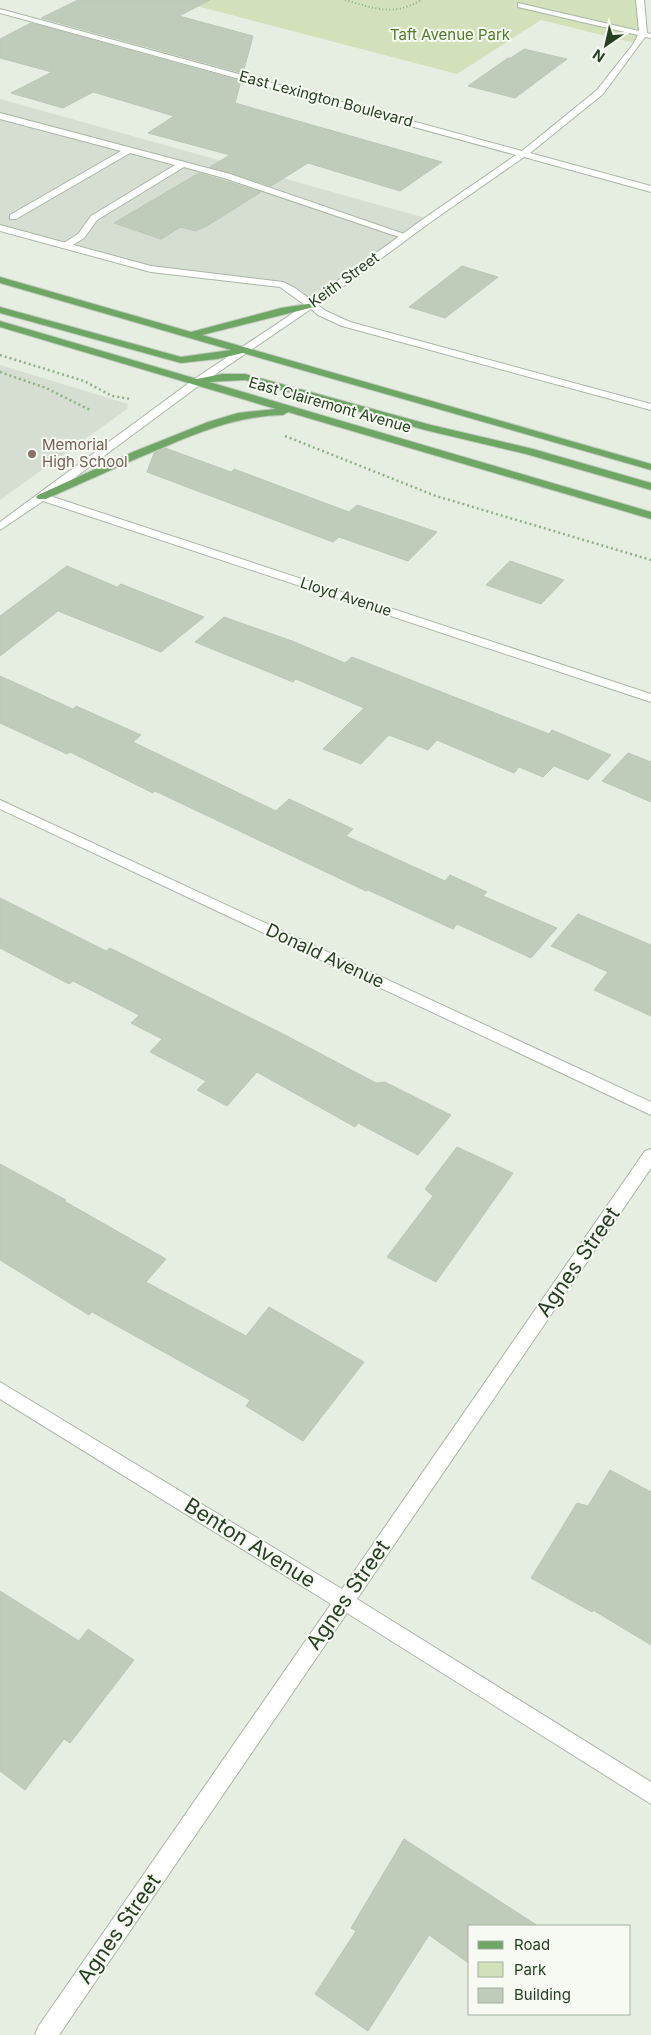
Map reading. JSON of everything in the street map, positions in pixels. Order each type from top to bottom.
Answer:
[{"type":"main road","name":"East Clairemont Avenue","points":[[0,280],[651,467]]},
{"type":"main road","points":[[191,334],[231,326],[284,309],[310,305]]},
{"type":"main road","points":[[0,310],[182,360],[217,356],[243,350]]},
{"type":"main road","name":"East Clairemont Avenue","points":[[0,324],[651,516]]},
{"type":"main road","points":[[197,382],[222,377],[245,377],[429,428],[529,451],[651,486]]},
{"type":"main road","points":[[42,497],[140,452],[222,419],[270,412],[301,412]]},
{"type":"street","points":[[521,5],[647,35],[640,0]]},
{"type":"street","name":"East Lexington Boulevard","points":[[0,12],[651,188]]},
{"type":"street","name":"Keith Street","points":[[0,527],[197,382],[524,154],[600,92],[647,35]]},
{"type":"street","points":[[0,116],[227,176],[405,236]]},
{"type":"street","points":[[13,217],[129,150]]},
{"type":"street","points":[[65,246],[81,236],[94,218],[183,164]]},
{"type":"street","points":[[0,228],[150,269],[283,285],[322,313],[346,324],[651,407]]},
{"type":"street","name":"Lloyd Avenue","points":[[42,497],[651,698]]},
{"type":"street","name":"Donald Avenue","points":[[0,804],[651,1108]]},
{"type":"street","name":"Agnes Street","points":[[46,2035],[651,1155]]},
{"type":"street","name":"Benton Avenue","points":[[0,1390],[344,1601],[651,1794]]},
{"type":"path","points":[[345,0],[390,11],[406,10],[421,0]]},
{"type":"path","points":[[0,355],[84,381],[112,396],[168,404]]},
{"type":"path","points":[[0,372],[33,382],[72,399],[90,410]]},
{"type":"path","points":[[283,436],[309,444],[436,496],[651,560]]},
{"type":"shaded area","points":[[0,99],[429,219],[311,305],[283,285],[166,271],[0,228]]},
{"type":"shaded area","name":"Memorial High School","points":[[0,365],[128,404],[127,409],[0,500]]},
{"type":"green space","name":"Taft Avenue Park","points":[[174,0],[640,0],[642,22],[638,44],[541,20],[457,74]]},
{"type":"building","points":[[78,0],[210,0],[179,16],[253,36],[243,73],[41,18]]},
{"type":"building","points":[[31,23],[241,81],[235,103],[442,162],[400,191],[308,163],[271,186],[210,167],[230,155],[148,133],[174,116],[93,92],[63,108],[11,93],[52,72],[0,58],[0,39]]},
{"type":"building","points":[[524,49],[567,59],[515,98],[468,86],[508,58]]},
{"type":"building","points":[[199,173],[261,192],[207,226],[195,231],[181,227],[161,239],[114,223]]},
{"type":"building","points":[[462,266],[498,277],[445,318],[409,307]]},
{"type":"building","points":[[165,448],[231,472],[234,469],[349,512],[357,505],[437,532],[408,561],[339,537],[333,542],[147,472],[154,453]]},
{"type":"building","points":[[510,561],[564,580],[541,604],[486,585]]},
{"type":"building","points":[[67,566],[117,587],[121,584],[204,617],[161,652],[58,611],[0,656],[0,616]]},
{"type":"building","points":[[224,617],[292,641],[345,663],[352,657],[549,734],[552,730],[611,755],[588,780],[554,766],[543,777],[519,767],[514,773],[437,740],[428,750],[389,735],[361,764],[323,749],[364,708],[296,679],[293,682],[195,642]]},
{"type":"building","points":[[0,676],[73,709],[76,706],[141,735],[133,742],[276,811],[289,799],[353,829],[346,836],[445,881],[450,875],[487,892],[483,896],[557,928],[531,958],[457,924],[453,929],[368,890],[366,891],[155,791],[153,793],[70,752],[67,754],[0,723]]},
{"type":"building","points":[[628,753],[651,762],[651,802],[602,781]]},
{"type":"building","points":[[0,898],[106,951],[110,948],[287,1036],[376,1083],[385,1082],[451,1115],[418,1155],[358,1123],[355,1127],[257,1072],[227,1106],[197,1090],[206,1081],[150,1052],[162,1039],[131,1023],[139,1015],[73,981],[69,984],[0,948]]},
{"type":"building","points":[[578,914],[651,945],[651,1016],[594,990],[608,972],[551,946]]},
{"type":"building","points":[[457,1147],[513,1173],[436,1282],[387,1257],[433,1196],[425,1189]]},
{"type":"building","points":[[0,1164],[66,1200],[64,1201],[166,1259],[146,1282],[246,1336],[269,1307],[364,1362],[303,1441],[246,1406],[250,1400],[92,1312],[89,1315],[0,1260]]},
{"type":"building","points":[[610,1470],[651,1492],[651,1645],[593,1610],[592,1612],[531,1578],[577,1503],[588,1506]]},
{"type":"building","points":[[0,1591],[79,1641],[88,1629],[134,1660],[70,1743],[64,1739],[25,1790],[0,1771]]},
{"type":"building","points":[[404,1839],[536,1925],[468,1925],[468,1963],[429,1935],[368,2031],[315,1994],[356,1931],[351,1928]]},
{"type":"place","name":"Memorial High School","points":[[32,454]]}]
